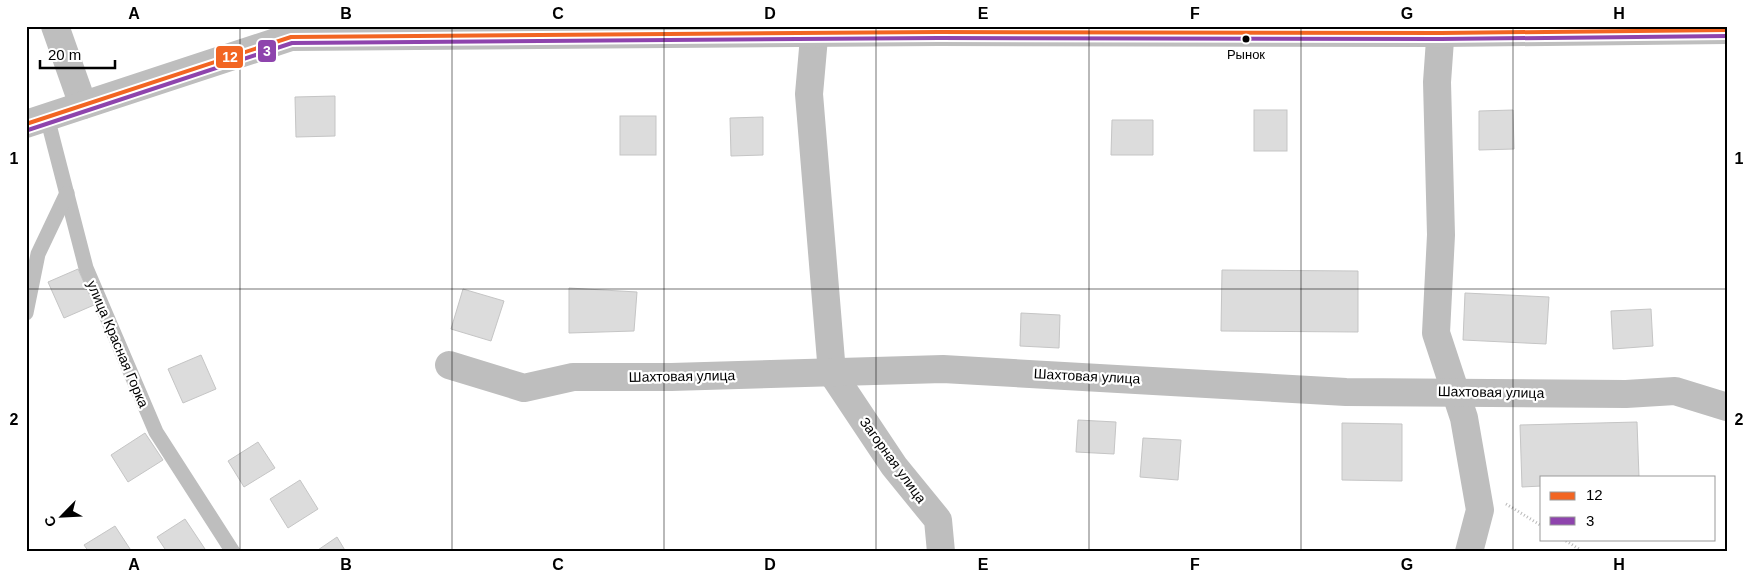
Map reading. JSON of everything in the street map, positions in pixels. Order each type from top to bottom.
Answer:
[{"type":"street","points":[[55,26],[83,105]]},
{"type":"street","points":[[37,121],[291,31],[815,29],[1727,30]]},
{"type":"street","points":[[815,29],[809,94],[832,373]]},
{"type":"street","points":[[1441,30],[1437,82],[1441,235],[1436,333],[1464,418],[1480,510],[1469,552]]},
{"type":"street","name":"Шахтовая улица","points":[[449,365],[524,388],[573,377],[832,373],[942,369],[1346,392],[1455,391],[1626,394],[1675,391],[1727,407]]},
{"type":"street","name":"Загорная улица","points":[[832,373],[894,466],[938,520],[941,552]]},
{"type":"lane","name":"улица Красная Горка","points":[[37,121],[67,193],[86,268],[156,432],[234,552]]},
{"type":"lane","points":[[26,313],[38,254],[67,193]]},
{"type":"path","points":[[1476,486],[1540,525]]},
{"type":"path","points":[[1565,540],[1579,549],[1579,552]]},
{"type":"building","points":[[335,96],[335,136],[296,137],[295,97]]},
{"type":"building","points":[[1254,110],[1287,110],[1287,151],[1254,151]]},
{"type":"building","points":[[1513,110],[1514,149],[1479,150],[1479,111]]},
{"type":"building","points":[[620,116],[656,116],[656,155],[620,155]]},
{"type":"building","points":[[763,117],[763,155],[731,156],[730,118]]},
{"type":"building","points":[[1112,120],[1153,120],[1153,155],[1111,155]]},
{"type":"building","points":[[78,269],[94,305],[64,318],[48,282]]},
{"type":"building","points":[[1222,270],[1358,271],[1358,332],[1221,331]]},
{"type":"building","points":[[569,288],[637,292],[634,331],[569,333]]},
{"type":"building","points":[[463,289],[504,301],[491,341],[451,329]]},
{"type":"building","points":[[1465,293],[1549,297],[1546,344],[1463,340]]},
{"type":"building","points":[[1651,309],[1653,346],[1613,349],[1611,311]]},
{"type":"building","points":[[1021,313],[1060,315],[1059,348],[1020,346]]},
{"type":"building","points":[[201,355],[216,389],[183,403],[168,369]]},
{"type":"building","points":[[1078,420],[1116,422],[1114,454],[1076,452]]},
{"type":"building","points":[[1637,422],[1639,476],[1540,476],[1540,486],[1522,487],[1520,425]]},
{"type":"building","points":[[1342,423],[1402,424],[1402,481],[1342,480]]},
{"type":"building","points":[[145,433],[163,460],[128,482],[111,455]]},
{"type":"building","points":[[1143,438],[1181,440],[1178,480],[1140,477]]},
{"type":"building","points":[[258,442],[275,468],[244,487],[228,461]]},
{"type":"building","points":[[300,480],[318,509],[288,528],[270,499]]},
{"type":"building","points":[[185,519],[207,552],[167,552],[157,537]]},
{"type":"building","points":[[115,526],[132,552],[89,552],[84,545]]},
{"type":"building","points":[[337,537],[346,552],[315,552]]},
{"type":"transit line","name":"12","points":[[26,124],[291,37],[939,32],[1441,33],[1727,30]]},
{"type":"transit line","name":"3","points":[[28,130],[292,43],[939,38],[1441,39],[1727,36]]},
{"type":"place","name":"Рынок","points":[[1246,39]]}]
